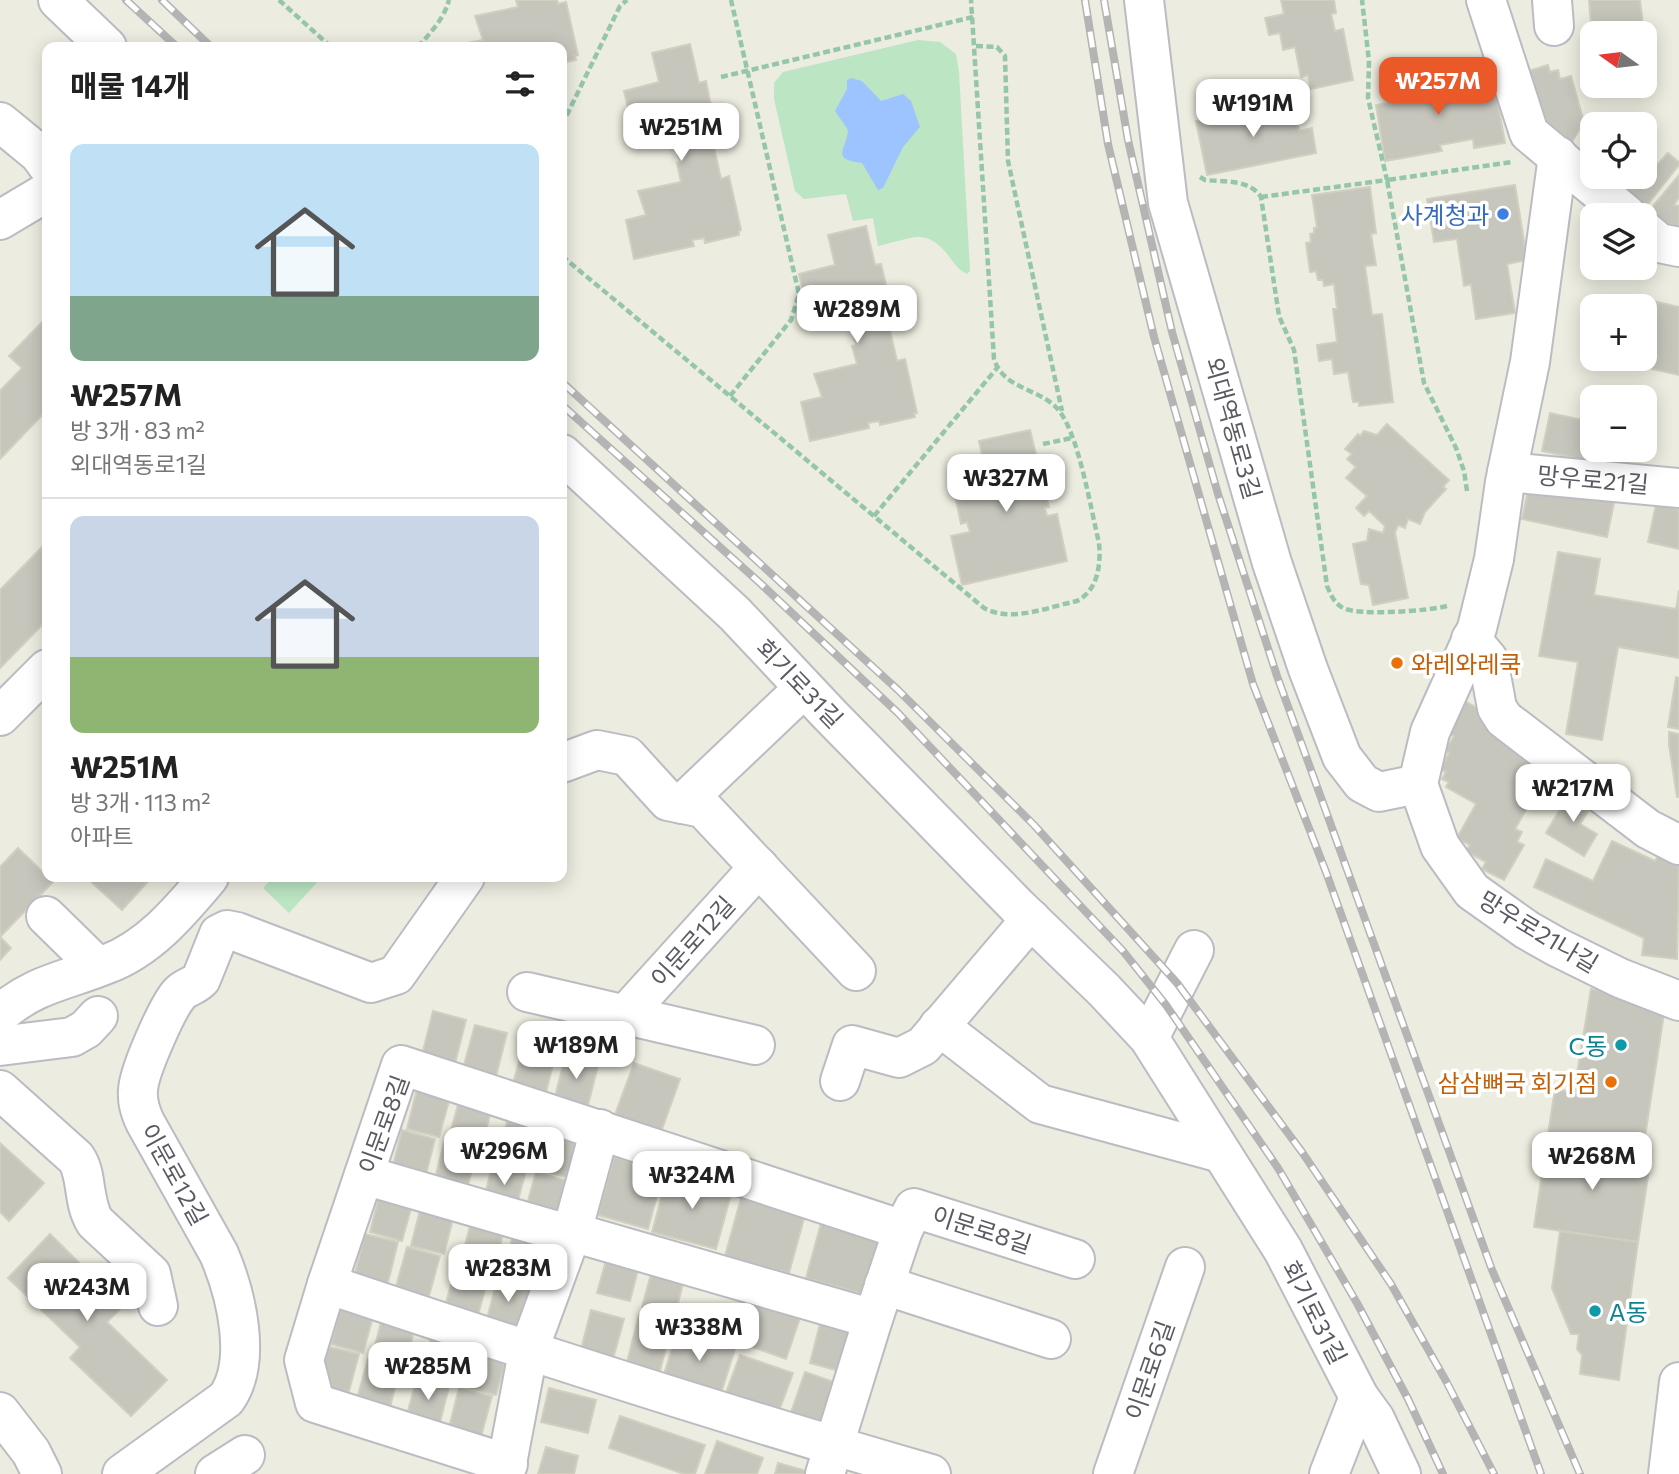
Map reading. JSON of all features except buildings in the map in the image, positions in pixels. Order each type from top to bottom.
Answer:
[{"type":"street","points":[[58,0],[102,42]]},
{"type":"street","name":"외대역동로3길","points":[[1144,0],[1168,203],[1272,563],[1308,669],[1342,757],[1362,783],[1379,792],[1418,784]]},
{"type":"street","points":[[1486,0],[1530,133],[1613,203]]},
{"type":"street","points":[[0,122],[42,158]]},
{"type":"street","points":[[1418,784],[1430,733],[1477,628],[1493,559],[1507,472],[1530,362],[1558,156]]},
{"type":"street","points":[[0,220],[42,194]]},
{"type":"street","points":[[1657,241],[1679,247]]},
{"type":"street","name":"회기로31길","points":[[567,459],[735,614],[804,688],[1149,1038],[1283,1250],[1359,1397],[1375,1419],[1401,1474]]},
{"type":"street","name":"망우로21길","points":[[1507,472],[1679,488]]},
{"type":"street","points":[[1471,639],[1488,659],[1497,708],[1504,719],[1648,828],[1679,845]]},
{"type":"street","points":[[0,716],[42,674]]},
{"type":"street","points":[[682,804],[804,688]]},
{"type":"street","points":[[567,761],[597,750],[627,756],[668,801],[703,808],[856,971]]},
{"type":"street","name":"망우로21나길","points":[[1418,784],[1440,846],[1472,891],[1527,930],[1557,947],[1608,973],[1679,1001]]},
{"type":"street","name":"이문로12길","points":[[625,1015],[759,867]]},
{"type":"street","points":[[0,1014],[32,990],[122,957],[173,919],[205,882]]},
{"type":"street","name":"이문로12길","points":[[121,1474],[226,1399],[233,1389],[240,1364],[233,1291],[228,1275],[219,1254],[145,1122],[138,1100],[141,1074],[173,1003],[183,990],[201,979],[219,934],[227,930],[371,983],[396,975],[461,882]]},
{"type":"street","points":[[46,916],[98,967]]},
{"type":"street","points":[[840,1081],[852,1045],[899,1058],[923,1046],[1031,919]]},
{"type":"street","points":[[1149,1038],[1194,950]]},
{"type":"street","name":"이문로12길","points":[[527,992],[755,1045]]},
{"type":"street","points":[[0,1046],[72,1037],[86,1029],[98,1016]]},
{"type":"street","points":[[939,1026],[1040,1104],[1221,1153]]},
{"type":"street","name":"이문로8길","points":[[506,1469],[315,1403],[304,1360],[401,1065],[903,1230]]},
{"type":"street","points":[[0,1090],[76,1158],[80,1164],[86,1202],[91,1215],[95,1222],[151,1273],[158,1306]]},
{"type":"street","points":[[506,1469],[528,1352],[572,1233],[600,1129]]},
{"type":"street","points":[[364,1175],[554,1230],[1051,1339]]},
{"type":"street","name":"이문로8길","points":[[829,1460],[878,1302],[903,1230],[914,1208],[1074,1259]]},
{"type":"street","name":"이문로6길","points":[[1113,1474],[1185,1267]]},
{"type":"street","points":[[327,1284],[528,1352],[829,1460],[931,1474]]},
{"type":"street","points":[[1668,1474],[1679,1382]]},
{"type":"street","points":[[1329,1474],[1359,1397]]},
{"type":"street","points":[[0,1412],[31,1452],[42,1474]]},
{"type":"path","points":[[279,0],[325,42]]},
{"type":"path","points":[[422,42],[437,25],[449,0]]},
{"type":"path","points":[[619,0],[620,6]]},
{"type":"path","points":[[567,115],[620,6],[627,0]]},
{"type":"path","points":[[730,396],[791,320],[799,294],[731,0]]},
{"type":"path","points":[[971,0],[994,359],[997,368],[1008,381],[1053,402],[1063,415]]},
{"type":"path","points":[[1362,0],[1369,61],[1368,98],[1387,180],[1424,383],[1456,448],[1464,471],[1467,496]]},
{"type":"path","points":[[721,77],[973,17]]},
{"type":"path","points":[[567,260],[992,612],[1012,615],[1077,601],[1089,592],[1097,576],[1100,557],[1072,438],[1063,415],[1008,161],[1004,56],[997,47],[976,46]]},
{"type":"path","points":[[1261,197],[1558,156]]},
{"type":"path","points":[[1196,171],[1205,180],[1245,184],[1255,188],[1261,197],[1279,316],[1294,349],[1327,586],[1332,598],[1344,609],[1364,613],[1444,607],[1452,604]]},
{"type":"path","points":[[874,516],[997,368]]},
{"type":"path","points":[[1043,444],[1072,438]]},
{"type":"green space","points":[[918,40],[940,42],[956,54],[970,271],[967,274],[932,240],[917,237],[878,246],[873,218],[853,221],[846,194],[804,199],[795,191],[774,99],[774,83],[783,72]]},
{"type":"green space","points":[[268,882],[317,882],[289,913],[263,888]]},
{"type":"water","points":[[851,78],[862,81],[881,101],[903,94],[911,101],[920,127],[903,147],[883,188],[878,190],[862,163],[846,159],[842,153],[848,130],[835,111],[847,89],[847,80]]},
{"type":"railway","points":[[126,0],[172,42]]},
{"type":"railway","points":[[162,0],[206,42]]},
{"type":"railway","points":[[1085,0],[1108,144],[1154,337],[1253,684],[1326,872],[1541,1474]]},
{"type":"railway","points":[[1104,0],[1128,140],[1172,332],[1218,494],[1277,676],[1492,1270],[1580,1474]]},
{"type":"railway","points":[[567,387],[898,690],[1034,825],[1177,983],[1302,1152],[1391,1284],[1446,1381],[1494,1474]]},
{"type":"railway","points":[[567,409],[760,583],[898,713],[1123,951],[1166,1005],[1278,1168],[1357,1303],[1408,1399],[1443,1474]]},
{"type":"place","name":"사계청과","points":[[1503,214]]},
{"type":"place","name":"와레와레쿡","points":[[1397,663]]},
{"type":"place","name":"C동","points":[[1621,1045]]},
{"type":"place","name":"삼삼뼈국 회기점","points":[[1611,1082]]},
{"type":"place","name":"A동","points":[[1595,1311]]}]
